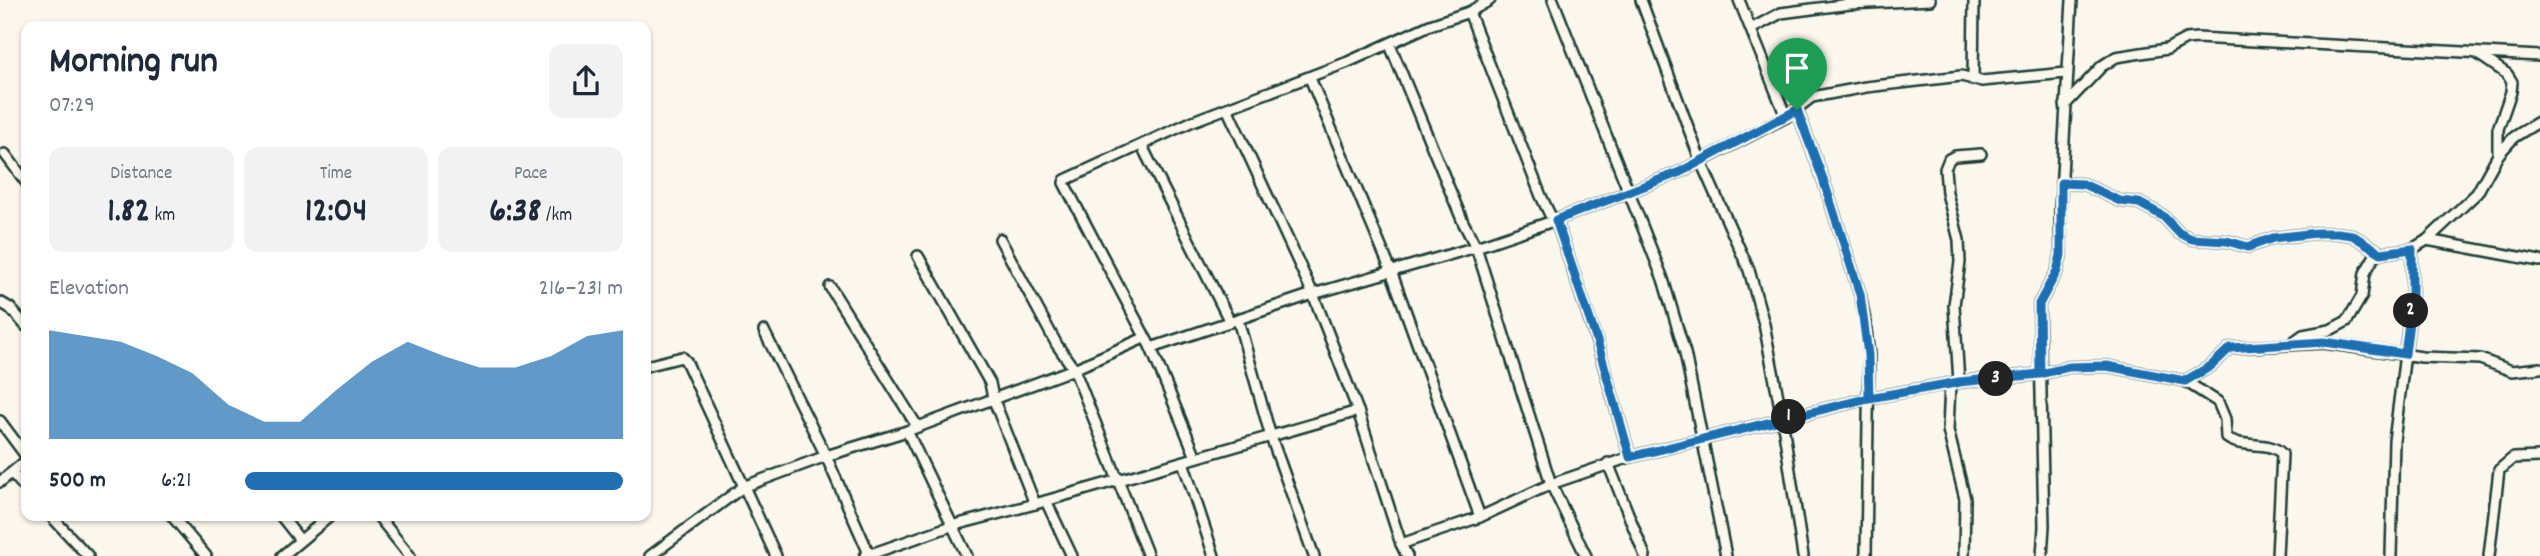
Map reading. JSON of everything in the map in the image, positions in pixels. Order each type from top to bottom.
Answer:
[{"type":"street","points":[[1196,457],[1151,348],[1064,183],[1070,176],[1193,121],[1310,78],[1430,25],[1469,12],[1490,0]]},
{"type":"street","points":[[1553,0],[1663,279],[1685,353],[1726,556]]},
{"type":"street","points":[[1641,0],[1701,162],[1749,270],[1764,324],[1782,418],[1803,556]]},
{"type":"street","points":[[1739,0],[1786,117]]},
{"type":"street","points":[[1751,29],[1782,13],[1850,4],[1930,0]]},
{"type":"street","points":[[1973,80],[1974,0]]},
{"type":"street","points":[[2042,556],[2044,526],[2039,304],[2057,271],[2061,255],[2061,183],[2072,0]]},
{"type":"street","points":[[1469,12],[1541,197],[1550,215],[1556,220],[1597,341],[1630,457]]},
{"type":"street","points":[[2065,105],[2102,66],[2116,57],[2166,49],[2186,39],[2333,43],[2540,56]]},
{"type":"street","points":[[1390,44],[1462,222],[1476,247],[1551,484],[1586,556]]},
{"type":"street","points":[[2478,54],[2507,74],[2512,82],[2498,129],[2498,155]]},
{"type":"street","points":[[1151,348],[1313,294],[1476,247],[1556,220],[1701,162],[1786,117],[1812,97],[1866,87],[1961,76],[1982,81],[2066,73]]},
{"type":"street","points":[[1310,78],[1391,271],[1480,517]]},
{"type":"street","points":[[1227,108],[1313,294],[1358,411],[1407,556]]},
{"type":"street","points":[[1797,110],[1823,179],[1860,294],[1868,355],[1869,398],[1866,556]]},
{"type":"street","points":[[2288,345],[2303,335],[2330,330],[2347,321],[2362,296],[2367,266],[2374,257],[2381,253],[2412,249],[2427,240],[2477,193],[2498,155],[2514,137],[2540,121]]},
{"type":"street","points":[[1142,146],[1234,321],[1271,437],[1314,556]]},
{"type":"street","points":[[5,154],[21,175]]},
{"type":"street","points":[[1964,556],[1965,499],[1948,430],[1955,383],[1954,305],[1960,251],[1947,193],[1945,169],[1949,159],[1955,156],[1981,154]]},
{"type":"street","points":[[2061,183],[2083,184],[2120,201],[2139,203],[2163,216],[2179,233],[2192,239],[2227,241],[2248,247],[2273,238],[2337,233],[2352,235],[2381,253]]},
{"type":"street","points":[[1000,239],[1056,345],[1074,369],[1148,556]]},
{"type":"street","points":[[2427,240],[2540,261]]},
{"type":"street","points":[[2394,554],[2394,441],[2412,298],[2412,249]]},
{"type":"street","points":[[918,256],[990,383],[993,398],[1035,504]]},
{"type":"street","points":[[831,286],[917,426]]},
{"type":"street","points":[[0,302],[21,320]]},
{"type":"street","points":[[764,331],[826,456],[868,555],[951,526],[1358,411]]},
{"type":"street","points":[[650,556],[743,487],[826,456],[907,431],[1074,369],[1144,338]]},
{"type":"street","points":[[2185,381],[2204,371],[2230,348],[2324,342],[2405,354],[2480,359],[2512,371],[2540,368]]},
{"type":"street","points":[[651,364],[676,357],[682,357],[686,361],[776,556]]},
{"type":"street","points":[[1401,544],[1480,517],[1551,484],[1608,463],[1782,418],[1869,398],[1955,383],[2040,374],[2069,367],[2107,366],[2185,381],[2218,402],[2229,440],[2239,445],[2277,449],[2282,454],[2277,556]]},
{"type":"street","points":[[0,421],[21,449]]},
{"type":"street","points":[[907,431],[967,556]]},
{"type":"street","points":[[2489,556],[2499,470],[2513,458],[2540,457]]},
{"type":"street","points":[[1183,462],[1214,556]]},
{"type":"street","points":[[1608,463],[1645,556]]},
{"type":"street","points":[[0,482],[21,465]]},
{"type":"street","points":[[12,473],[21,483]]},
{"type":"street","points":[[1046,501],[1072,556]]},
{"type":"street","points":[[56,521],[88,556]]},
{"type":"street","points":[[176,521],[206,556]]},
{"type":"street","points":[[285,521],[300,540]]},
{"type":"street","points":[[285,555],[324,521]]},
{"type":"street","points":[[383,521],[410,556]]},
{"type":"route","points":[[1797,110],[1680,172],[1556,220],[1597,341],[1630,457],[1869,398],[1959,382],[2040,374],[2053,372],[2069,367],[2107,366],[2185,381],[2211,366],[2230,348],[2324,342],[2363,350],[2405,354],[2412,298],[2412,249],[2381,253],[2352,235],[2337,233],[2273,238],[2254,247],[2227,241],[2192,239],[2179,233],[2163,216],[2139,203],[2120,201],[2083,184],[2061,183],[2061,255],[2057,271],[2039,304],[2040,374],[1959,382],[1950,384],[1869,398],[1868,355],[1860,294],[1823,179],[1797,110]]}]
